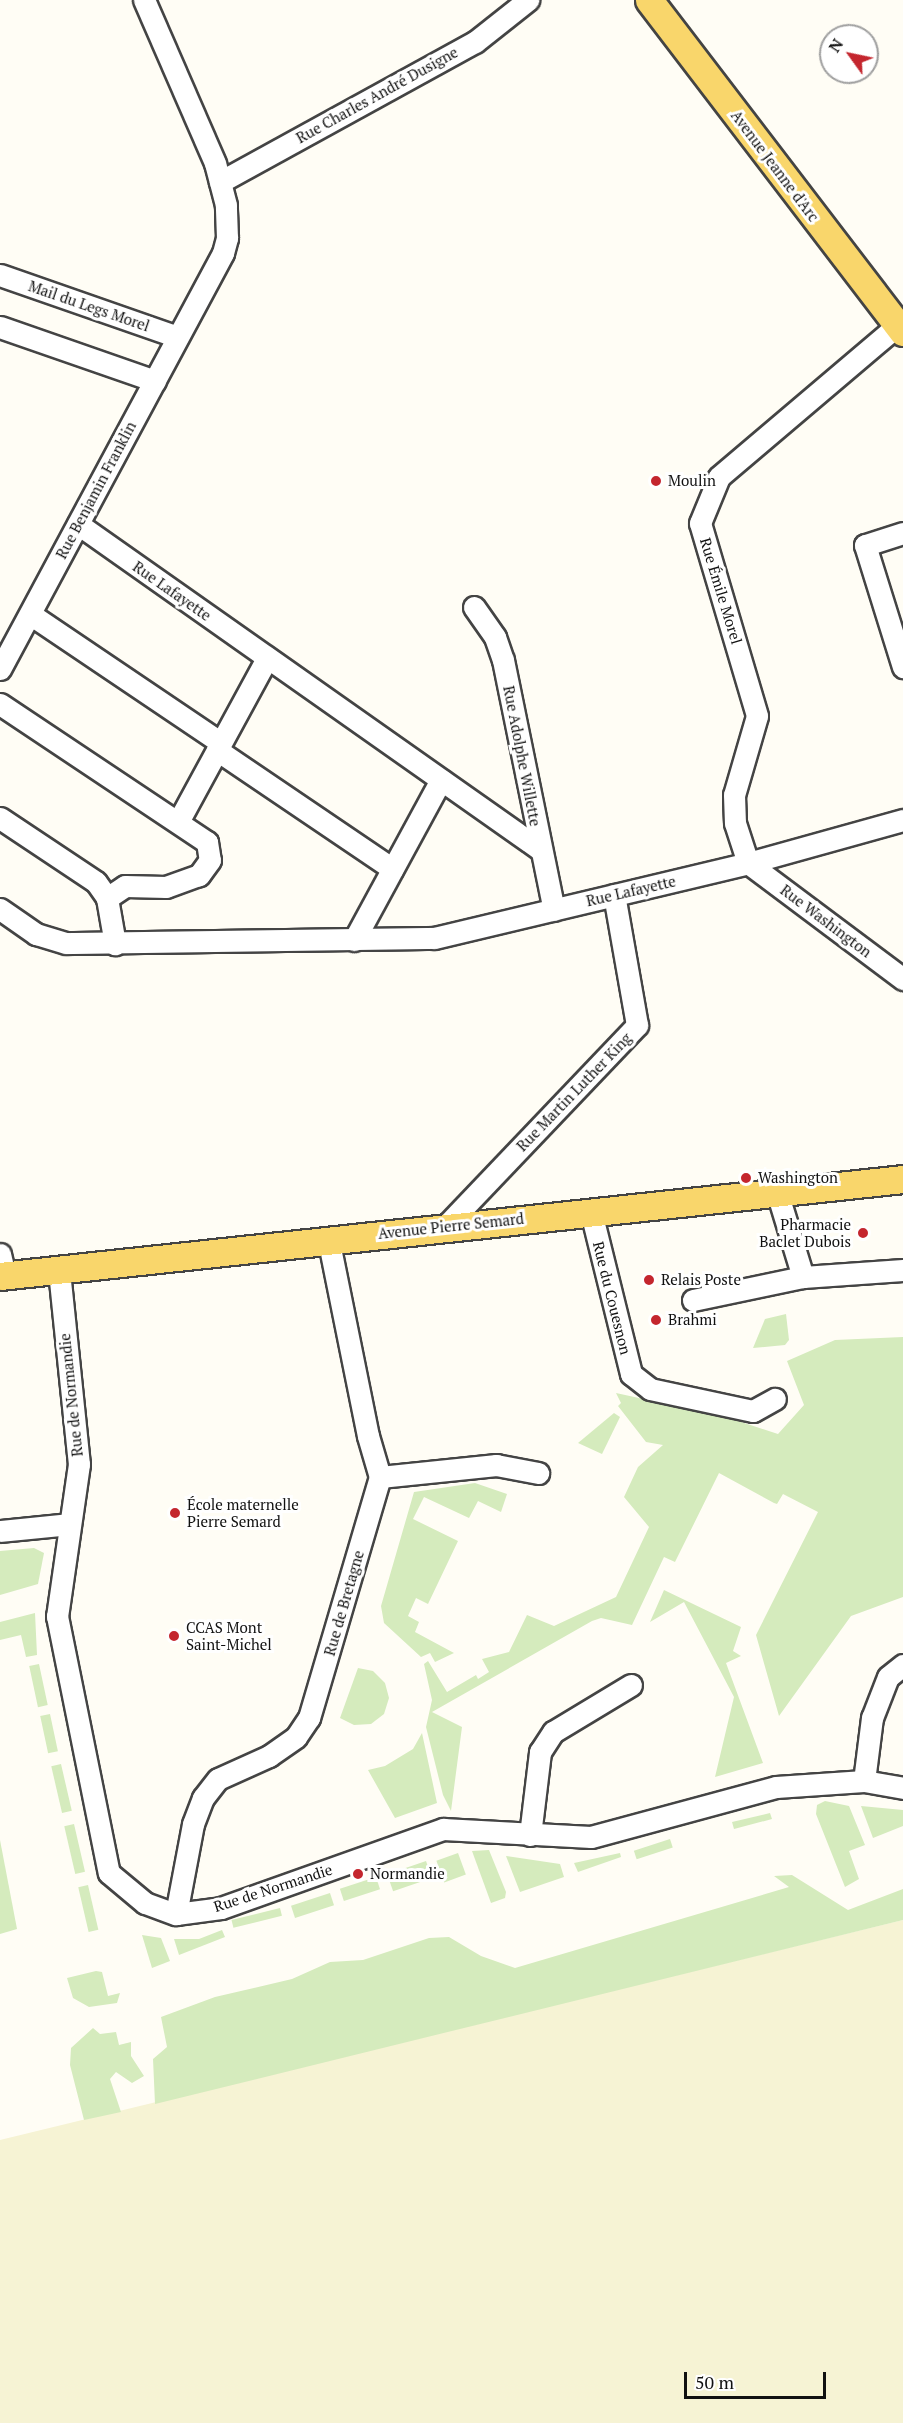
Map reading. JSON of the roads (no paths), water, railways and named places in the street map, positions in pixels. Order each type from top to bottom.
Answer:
[{"type":"main road","name":"Avenue Jeanne d'Arc","points":[[649,0],[901,328]]},
{"type":"main road","name":"Avenue Pierre Semard","points":[[2,1268],[58,1270],[328,1238],[444,1228],[903,1179]]},
{"type":"street","name":"Rue Benjamin Franklin","points":[[0,669],[155,381],[190,310],[223,253],[227,238],[226,205],[220,182],[144,0]]},
{"type":"street","name":"Rue Charles André Dusigne","points":[[220,182],[475,42],[528,0]]},
{"type":"street","name":"Mail du Legs Morel","points":[[0,275],[178,337]]},
{"type":"street","points":[[0,327],[155,381]]},
{"type":"street","name":"Rue Émile Morel","points":[[748,863],[735,823],[734,795],[757,716],[700,523],[718,477],[846,368],[901,328]]},
{"type":"street","name":"Rue Lafayette","points":[[78,524],[541,850]]},
{"type":"street","points":[[903,533],[865,545],[903,667]]},
{"type":"street","name":"Rue Adolphe Willette","points":[[474,608],[495,637],[503,660],[554,910]]},
{"type":"street","points":[[30,614],[393,869]]},
{"type":"street","points":[[178,822],[267,658]]},
{"type":"street","points":[[0,704],[207,842],[210,860],[200,874],[166,887],[125,886],[107,898]]},
{"type":"street","points":[[354,940],[441,780]]},
{"type":"street","points":[[0,818],[96,882],[107,898],[115,944]]},
{"type":"street","name":"Rue Lafayette","points":[[0,909],[46,937],[66,943],[434,938],[748,863],[903,820]]},
{"type":"street","name":"Rue Washington","points":[[748,863],[903,979]]},
{"type":"street","name":"Rue Martin Luther King","points":[[444,1228],[637,1025],[614,896]]},
{"type":"street","points":[[777,1192],[803,1277]]},
{"type":"street","name":"Rue du Couesnon","points":[[591,1212],[631,1374],[650,1389],[753,1411],[775,1399]]},
{"type":"street","points":[[328,1238],[368,1436],[380,1477],[496,1465],[538,1473]]},
{"type":"street","points":[[693,1300],[803,1277],[903,1269]]},
{"type":"street","name":"Rue de Normandie","points":[[58,1270],[79,1464],[57,1616],[109,1873],[145,1903],[176,1914],[221,1908],[443,1829],[591,1837],[776,1787],[864,1781],[903,1788]]},
{"type":"street","name":"Rue de Bretagne","points":[[176,1914],[193,1824],[203,1798],[218,1779],[269,1756],[296,1737],[309,1718],[380,1477]]},
{"type":"street","points":[[0,1531],[70,1524]]},
{"type":"street","points":[[864,1781],[872,1718],[888,1677],[903,1665]]},
{"type":"street","points":[[530,1835],[540,1752],[553,1732],[631,1685]]},
{"type":"place","name":"Moulin","points":[[656,481]]},
{"type":"place","name":"Washington","points":[[746,1178]]},
{"type":"place","name":"Pharmacie Baclet Dubois","points":[[863,1233]]},
{"type":"place","name":"Relais Poste","points":[[649,1280]]},
{"type":"place","name":"Brahmi","points":[[656,1320]]},
{"type":"place","name":"École maternelle Pierre Semard","points":[[175,1513]]},
{"type":"place","name":"CCAS Mont Saint-Michel","points":[[174,1636]]},
{"type":"place","name":"Normandie","points":[[358,1874]]}]
